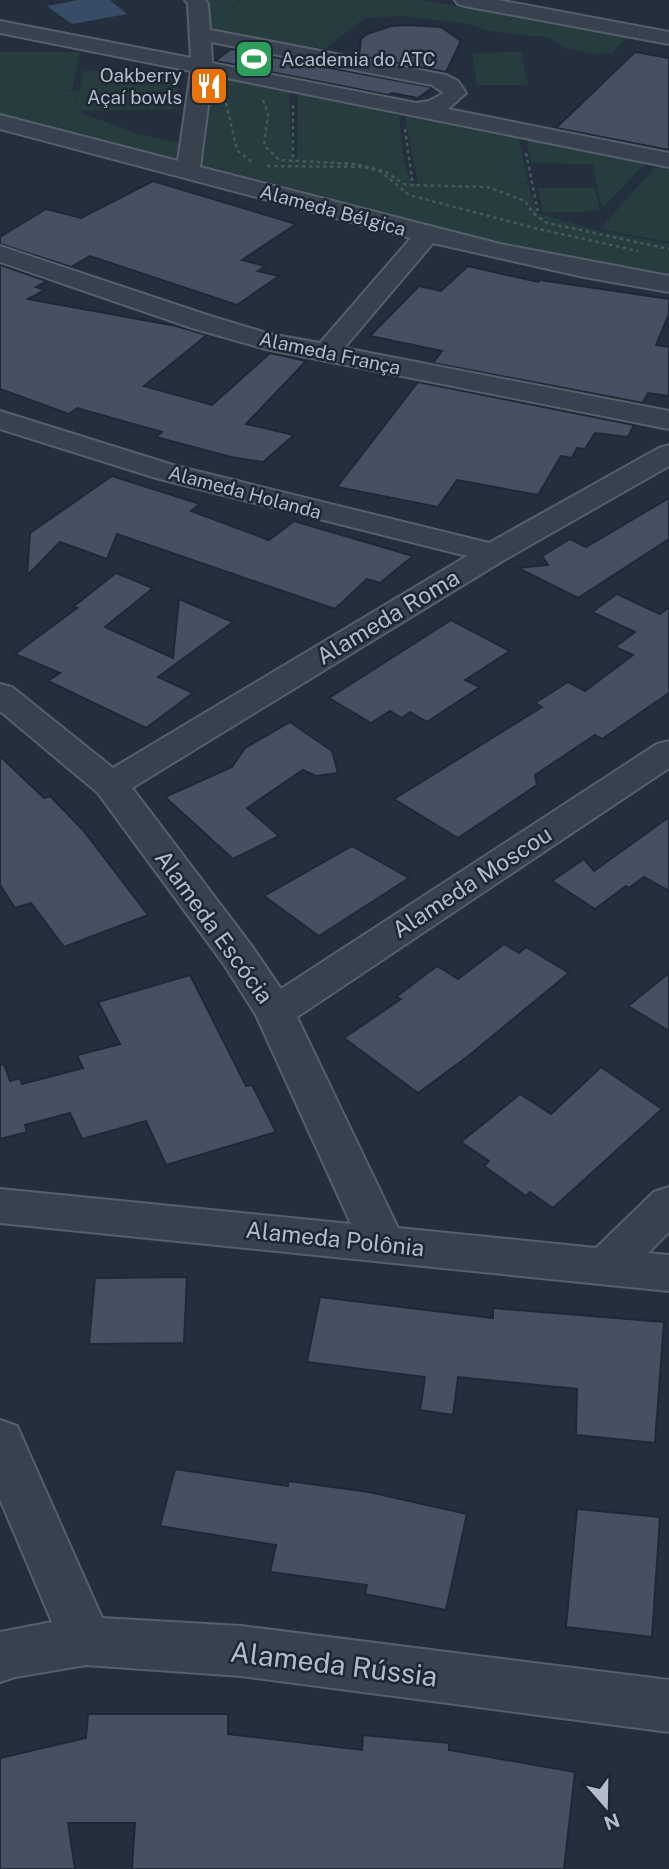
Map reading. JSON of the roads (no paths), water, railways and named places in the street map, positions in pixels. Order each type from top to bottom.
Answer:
[{"type":"street","points":[[188,171],[202,67],[198,4],[195,0]]},
{"type":"street","points":[[466,0],[669,38]]},
{"type":"street","points":[[0,27],[669,160]]},
{"type":"street","points":[[200,34],[438,80],[450,86],[455,93],[450,101],[434,107],[408,108]]},
{"type":"street","name":"Alameda Bélgica","points":[[0,122],[427,235],[614,276],[669,284]]},
{"type":"street","points":[[326,354],[427,235]]},
{"type":"street","name":"Alameda França","points":[[0,254],[201,322],[266,341],[669,420]]},
{"type":"street","name":"Alameda Holanda","points":[[0,421],[166,472],[493,553]]},
{"type":"street","name":"Alameda Roma","points":[[111,785],[493,553],[669,454]]},
{"type":"street","name":"Alameda Escócia","points":[[0,694],[111,785],[237,954],[275,1012],[383,1244]]},
{"type":"street","name":"Alameda Moscou","points":[[275,1012],[669,752]]},
{"type":"street","points":[[606,1266],[669,1204]]},
{"type":"street","name":"Alameda Polônia","points":[[0,1206],[669,1273]]},
{"type":"street","points":[[0,1441],[86,1641]]},
{"type":"street","name":"Alameda Rússia","points":[[0,1657],[15,1652],[86,1641],[241,1651],[669,1706]]},
{"type":"water","points":[[78,0],[110,0],[127,14],[72,24],[47,6]]},
{"type":"place","name":"Academia do ATC","points":[[254,59]]},
{"type":"place","name":"Oakberry Açaí bowls","points":[[209,86]]}]
